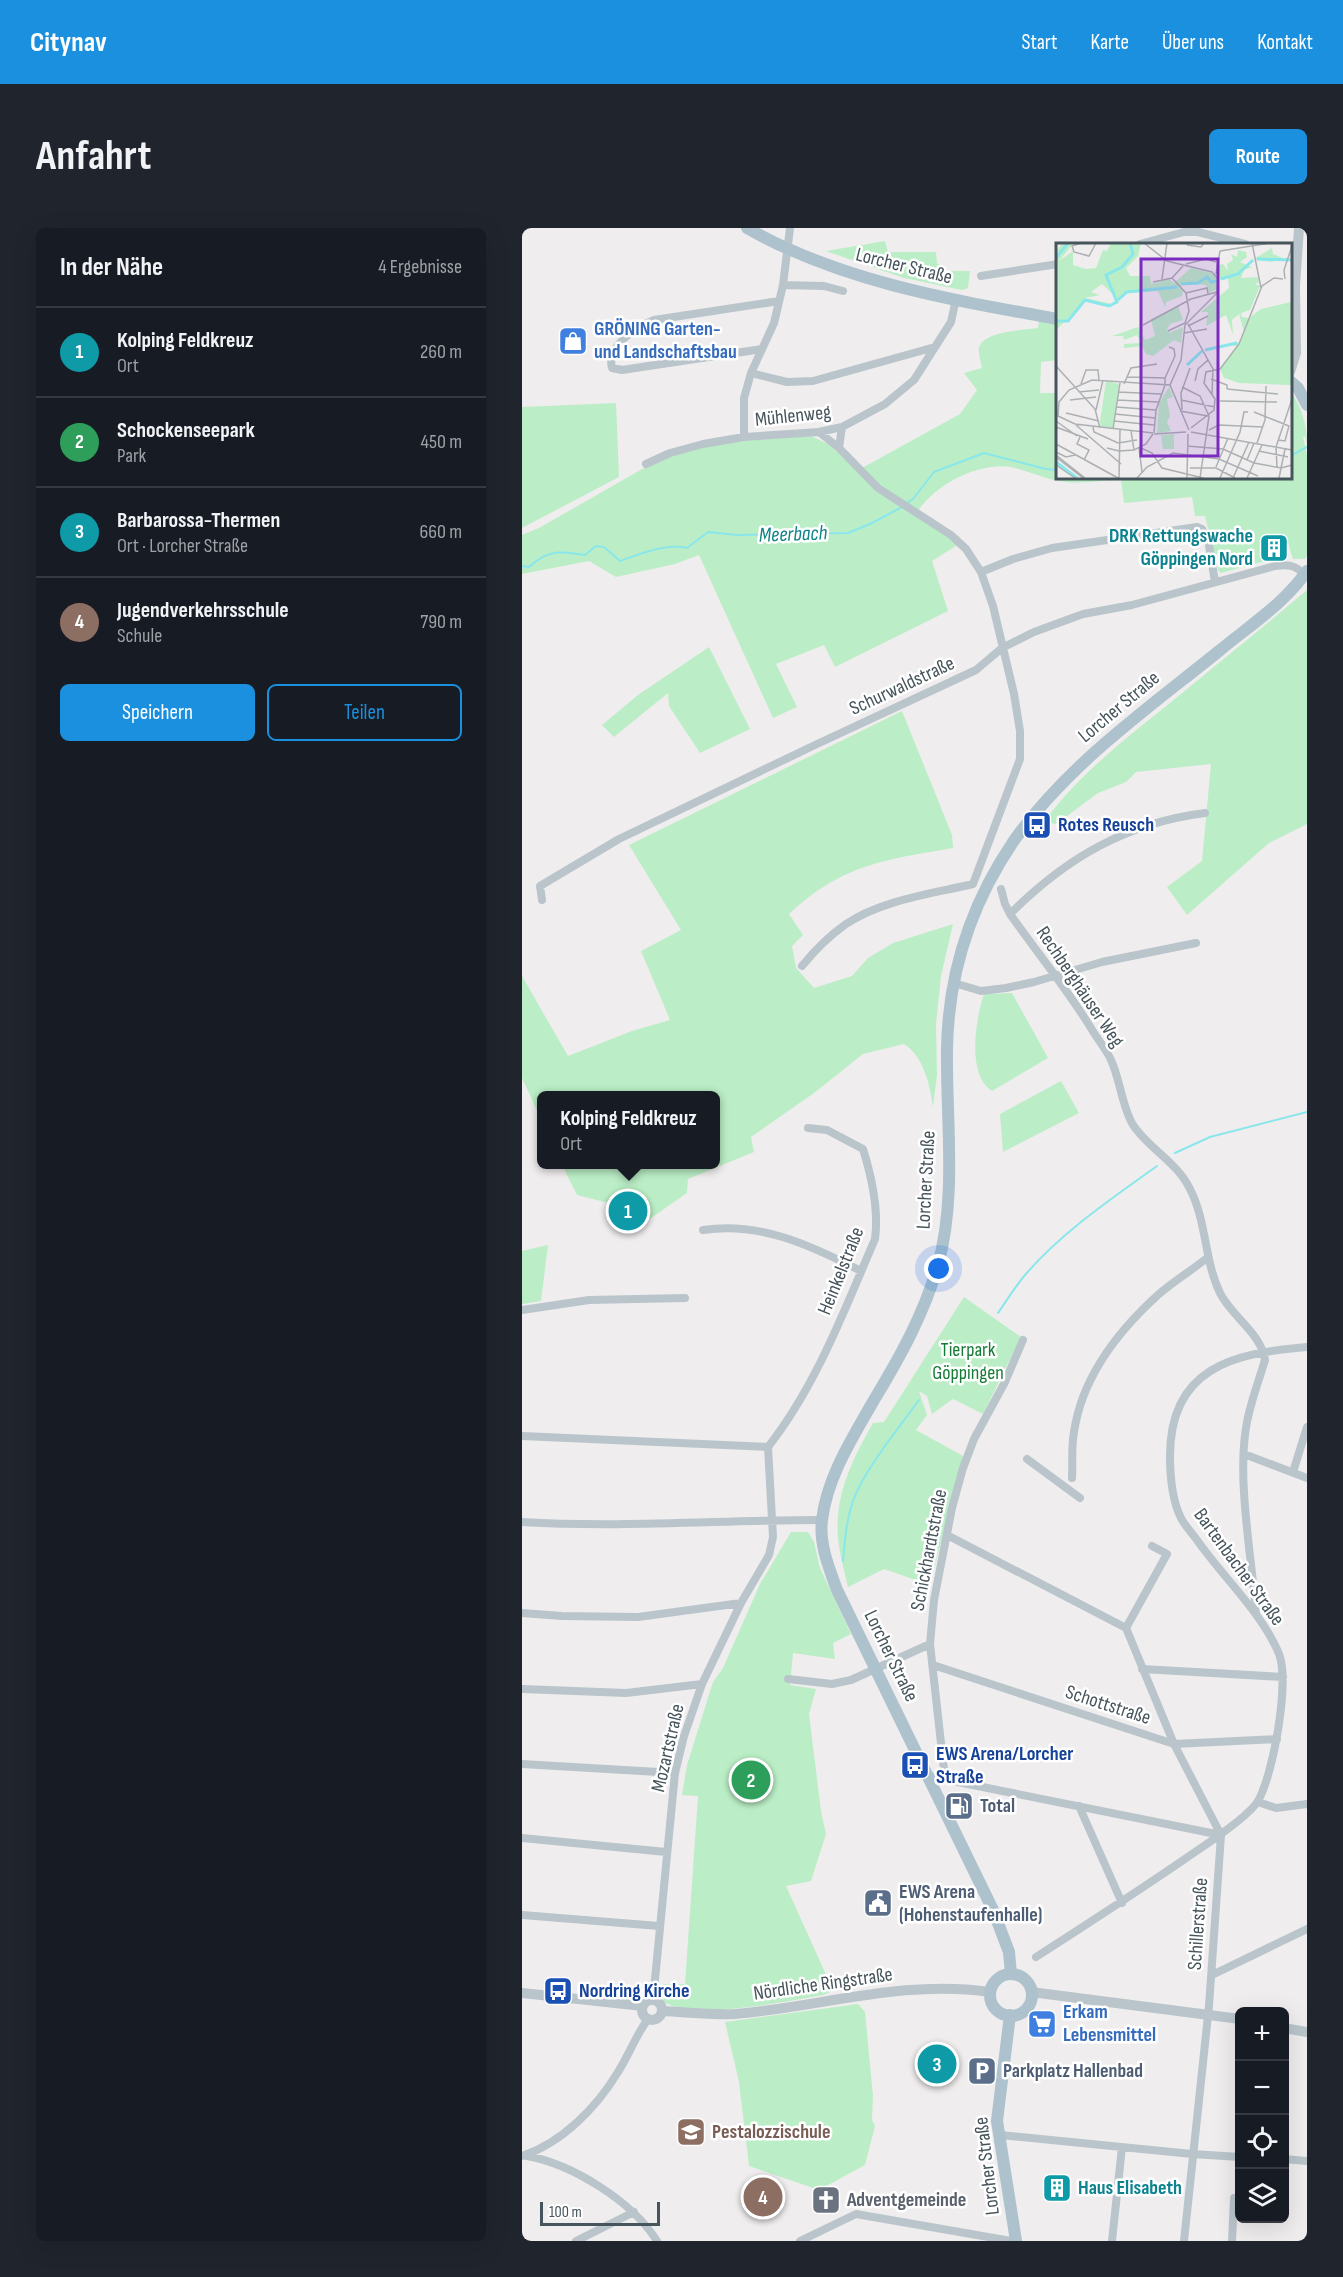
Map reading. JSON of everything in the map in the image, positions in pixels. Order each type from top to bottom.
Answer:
[{"type":"main road","name":"Lorcher Straße","points":[[747,228],[787,249],[866,278],[1056,319]]},
{"type":"main road","points":[[1292,383],[1298,388],[1307,405]]},
{"type":"main road","name":"Lorcher Straße","points":[[1011,1974],[1009,1952],[1004,1934],[837,1590],[826,1558],[822,1520],[832,1481],[844,1453],[910,1337],[931,1289],[939,1261],[946,1216],[949,1171],[947,1049],[959,957],[975,907],[993,873],[1032,817],[1060,785],[1116,734],[1284,599],[1306,573]]},
{"type":"main road","points":[[1011,1974],[1022,1977],[1030,1986],[1031,1992],[1028,2006],[1017,2014],[1010,2015],[1003,2014],[993,2005],[990,1992],[991,1986],[999,1977],[1011,1974]]},
{"type":"main road","name":"Lorcher Straße","points":[[1010,2015],[997,2121],[1016,2241]]},
{"type":"street","points":[[744,437],[744,398],[751,373],[774,323],[783,285],[790,228]]},
{"type":"street","points":[[1292,366],[1296,353],[1293,258],[1299,228]]},
{"type":"street","points":[[1144,243],[1184,232],[1198,232],[1241,243]]},
{"type":"street","points":[[981,276],[1056,264]]},
{"type":"street","points":[[783,285],[824,286],[843,291]]},
{"type":"street","name":"Mühlenweg","points":[[646,464],[670,453],[703,444],[744,437],[819,432],[842,427],[885,404],[914,380],[951,322],[956,299]]},
{"type":"street","points":[[762,349],[615,370],[610,360],[615,348],[646,323],[654,320],[779,301]]},
{"type":"street","points":[[751,373],[787,382],[813,381],[935,347]]},
{"type":"street","points":[[839,448],[842,427]]},
{"type":"street","points":[[802,966],[833,934],[862,915],[890,904],[973,884],[1020,759],[1020,731],[1014,694],[993,606],[981,572],[966,549],[951,535],[878,488],[839,448],[819,432]]},
{"type":"street","points":[[981,572],[1013,559],[1052,548],[1197,527],[1202,529],[1208,539],[1215,582]]},
{"type":"street","name":"Schurwaldstraße","points":[[542,900],[540,886],[603,848],[815,744],[976,670],[1002,648],[1034,632],[1083,614],[1134,605],[1285,564],[1306,573]]},
{"type":"street","points":[[1010,914],[1061,869],[1097,846],[1161,820],[1205,813]]},
{"type":"street","name":"Rechberghäuser Weg","points":[[1001,890],[1010,914],[1084,1015],[1111,1060],[1132,1124],[1154,1148],[1174,1165],[1190,1189],[1200,1216],[1215,1283],[1227,1307],[1264,1351]]},
{"type":"street","points":[[954,983],[981,991],[1034,982],[1104,962],[1196,943]]},
{"type":"street","name":"Heinkelstraße","points":[[768,1448],[787,1425],[818,1369],[875,1239],[877,1222],[869,1169],[864,1153],[856,1145],[827,1130],[808,1128]]},
{"type":"street","points":[[703,1230],[731,1227],[774,1234],[815,1248],[861,1271]]},
{"type":"street","points":[[1072,1478],[1073,1434],[1078,1411],[1104,1356],[1134,1319],[1160,1293],[1208,1258]]},
{"type":"street","points":[[522,1310],[589,1300],[685,1298]]},
{"type":"street","name":"Schickhardtstraße","points":[[945,1779],[930,1644],[934,1600],[952,1508],[974,1439],[1005,1382],[1023,1340]]},
{"type":"street","name":"Bartenbacher Straße","points":[[1258,1802],[1277,1739],[1283,1677],[1280,1655],[1256,1615],[1205,1552],[1181,1518],[1172,1485],[1170,1436],[1179,1409],[1194,1382],[1221,1364],[1264,1351],[1307,1347]]},
{"type":"street","points":[[1256,1615],[1244,1454],[1247,1422],[1265,1360],[1264,1351]]},
{"type":"street","points":[[1293,1472],[1307,1428]]},
{"type":"street","points":[[522,1436],[768,1448]]},
{"type":"street","name":"Mozartstraße","points":[[653,2000],[675,1773],[684,1736],[702,1684],[741,1603],[769,1555],[773,1537],[768,1448]]},
{"type":"street","points":[[1244,1454],[1307,1478]]},
{"type":"street","points":[[1027,1459],[1080,1498]]},
{"type":"street","points":[[522,1522],[611,1525],[772,1519],[822,1520]]},
{"type":"street","points":[[947,1535],[1126,1628],[1174,1744],[1221,1835]]},
{"type":"street","points":[[1126,1628],[1167,1554],[1152,1546]]},
{"type":"street","points":[[522,1613],[638,1617],[741,1603]]},
{"type":"street","points":[[788,1679],[832,1684],[851,1680],[930,1644]]},
{"type":"street","name":"Schottstraße","points":[[933,1665],[1174,1744],[1277,1739]]},
{"type":"street","points":[[1142,1669],[1283,1677]]},
{"type":"street","points":[[522,1689],[626,1693],[702,1684]]},
{"type":"street","points":[[522,1764],[675,1773]]},
{"type":"street","points":[[928,1776],[1221,1835]]},
{"type":"street","points":[[1036,1958],[1122,1903],[1221,1835],[1258,1802],[1276,1808],[1307,1804]]},
{"type":"street","points":[[1079,1806],[1122,1903]]},
{"type":"street","name":"Schillerstraße","points":[[1184,2241],[1212,1975],[1221,1835]]},
{"type":"street","points":[[522,1838],[666,1852]]},
{"type":"street","points":[[522,1915],[659,1926]]},
{"type":"street","points":[[1212,1975],[1307,1929]]},
{"type":"street","name":"Nördliche Ringstraße","points":[[662,2011],[735,2014],[902,1991],[946,1989],[990,1992]]},
{"type":"street","points":[[1031,1992],[1235,2018]]},
{"type":"street","points":[[522,1993],[643,2006],[653,2000],[660,2005],[662,2011],[657,2018],[648,2019]]},
{"type":"street","points":[[643,2006],[644,2015],[648,2019]]},
{"type":"street","points":[[523,2156],[538,2151],[581,2119],[606,2092],[648,2019]]},
{"type":"street","points":[[1289,2029],[1307,2032]]},
{"type":"street","points":[[1000,2135],[1235,2157]]},
{"type":"street","points":[[1112,2241],[1122,2147]]},
{"type":"street","points":[[523,2156],[544,2159],[598,2186],[634,2212],[657,2241]]},
{"type":"street","points":[[1289,2159],[1307,2161]]},
{"type":"street","points":[[1232,2241],[1234,2198]]},
{"type":"street","points":[[576,2241],[634,2212]]},
{"type":"street","points":[[800,2241],[856,2214],[1011,2241]]},
{"type":"green space","points":[[885,241],[888,252],[936,252],[937,263],[947,271],[970,271],[968,288],[962,290],[904,278],[826,251]]},
{"type":"green space","points":[[1039,321],[1056,324],[1056,360],[1041,362],[1040,393],[1056,393],[1056,478],[1292,478],[1292,394],[1301,410],[1307,437],[1307,444],[1305,436],[1303,437],[1307,455],[1307,555],[1305,559],[1293,559],[1286,536],[1260,543],[1265,561],[1221,573],[1218,570],[1205,516],[1195,516],[1192,497],[1124,503],[1121,480],[1065,482],[1011,467],[999,466],[959,477],[936,492],[918,511],[878,485],[862,468],[960,414],[977,390],[964,373],[982,368],[979,348],[982,342],[1004,332],[1038,328]]},
{"type":"green space","points":[[616,403],[619,477],[522,528],[522,407]]},
{"type":"green space","points":[[811,436],[828,444],[858,470],[959,544],[932,561],[948,611],[835,667],[824,645],[776,664],[797,707],[773,718],[699,555],[675,564],[616,577],[589,561],[522,574],[522,535],[539,528],[658,460],[716,443]]},
{"type":"green space","points":[[1307,590],[1307,824],[1269,843],[1187,915],[1167,887],[1202,861],[1211,764],[1136,772],[1126,782],[1098,793],[1056,824],[1044,822],[1057,805],[1103,758]]},
{"type":"green space","points":[[709,647],[750,729],[700,753],[669,706],[668,693],[614,737],[602,725],[638,695]]},
{"type":"green space","points":[[902,711],[952,835],[953,848],[885,861],[846,874],[809,897],[789,914],[803,935],[792,946],[796,968],[814,988],[852,976],[868,958],[893,943],[953,924],[941,976],[936,1024],[937,1075],[933,1107],[928,1081],[921,1064],[917,1056],[904,1044],[863,1054],[814,1093],[751,1137],[754,1152],[720,1166],[720,1091],[537,1091],[537,1110],[522,1078],[522,976],[568,1056],[632,1031],[670,1020],[641,951],[681,930],[629,845]]},
{"type":"green space","points":[[1012,993],[1048,1058],[992,1091],[984,1083],[976,1059],[978,1017],[984,994]]},
{"type":"green space","points":[[1061,1081],[1079,1113],[1003,1152],[1000,1114]]},
{"type":"green space","points":[[564,1169],[712,1169],[688,1179],[687,1193],[651,1218],[624,1207],[577,1195]]},
{"type":"green space","points":[[548,1245],[541,1301],[522,1304],[522,1251]]},
{"type":"green space","name":"Tierpark Göppingen","points":[[964,1297],[1021,1337],[983,1414],[953,1399],[932,1414],[927,1396],[919,1391],[927,1415],[916,1430],[963,1456],[930,1585],[884,1569],[848,1587],[840,1551],[838,1513],[845,1482],[857,1452],[873,1423],[884,1422]]},
{"type":"green space","points":[[791,1532],[808,1532],[814,1542],[820,1568],[851,1634],[833,1643],[835,1659],[793,1653],[790,1685],[816,1689],[809,1714],[826,1834],[811,1881],[786,1886],[832,1988],[830,1992],[823,1995],[742,2008],[697,2010],[678,2007],[664,2002],[663,1984],[685,1984],[698,1796],[682,1795],[687,1765],[713,1682],[723,1668],[760,1584]]},
{"type":"green space","points":[[858,2004],[865,2012],[873,2096],[872,2120],[875,2126],[865,2165],[819,2190],[749,2166],[739,2082],[725,2022]]},
{"type":"waterway","name":"Meerbach","points":[[1292,455],[1307,447]]},
{"type":"waterway","name":"Meerbach","points":[[907,503],[913,499],[934,472],[984,453],[1056,470]]},
{"type":"waterway","name":"Meerbach","points":[[522,566],[529,567],[549,554],[585,555],[596,546],[604,547],[620,561],[661,548],[687,548],[708,532],[737,535],[848,533],[902,507]]},
{"type":"waterway","points":[[1175,1153],[1210,1137],[1307,1112]]},
{"type":"waterway","points":[[998,1313],[1025,1275],[1055,1244],[1157,1166]]},
{"type":"waterway","points":[[843,1561],[849,1516],[858,1489],[883,1449],[919,1400]]},
{"type":"place","name":"GRÖNING Garten- und Landschaftsbau","points":[[573,341]]},
{"type":"place","name":"DRK Rettungswache Göppingen Nord","points":[[1274,548]]},
{"type":"place","name":"Rotes Reusch","points":[[1037,825]]},
{"type":"place","name":"Kolping Feldkreuz","points":[[628,1211]]},
{"type":"place","name":"EWS Arena/Lorcher Straße","points":[[915,1765]]},
{"type":"place","name":"Schockenseepark","points":[[751,1780]]},
{"type":"place","name":"Total","points":[[959,1806]]},
{"type":"place","name":"EWS Arena (Hohenstaufenhalle)","points":[[878,1903]]},
{"type":"place","name":"Nordring Kirche","points":[[558,1991]]},
{"type":"place","name":"Erkam Lebensmittel","points":[[1042,2024]]},
{"type":"place","name":"Barbarossa-Thermen","points":[[937,2064]]},
{"type":"place","name":"Parkplatz Hallenbad","points":[[982,2071]]},
{"type":"place","name":"Pestalozzischule","points":[[691,2132]]},
{"type":"place","name":"Haus Elisabeth","points":[[1057,2188]]},
{"type":"place","name":"Jugendverkehrsschule","points":[[763,2197]]},
{"type":"place","name":"Adventgemeinde","points":[[826,2200]]}]
